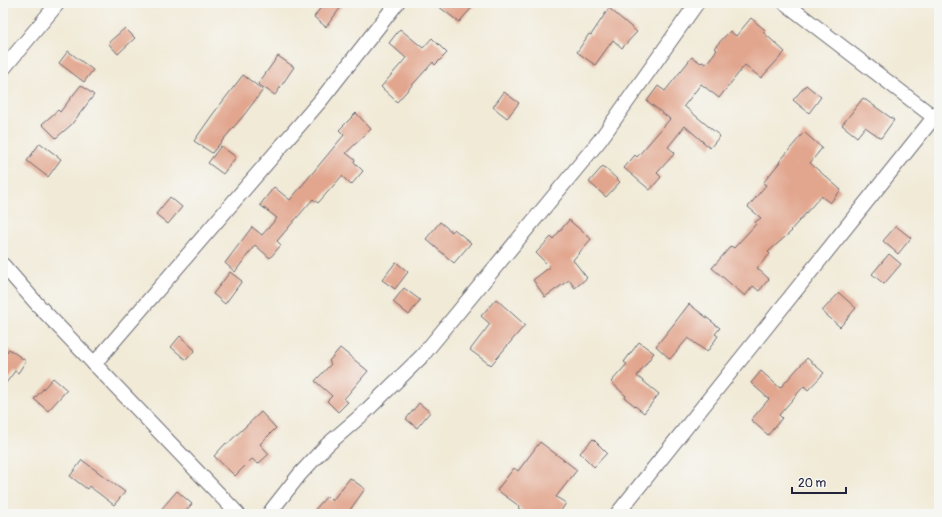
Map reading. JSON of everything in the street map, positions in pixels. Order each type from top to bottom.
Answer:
[{"type":"street","points":[[3,69],[58,3]]},
{"type":"street","points":[[94,364],[321,100],[397,3]]},
{"type":"street","points":[[269,514],[300,474],[327,445],[363,414],[422,356],[600,140],[697,3]]},
{"type":"street","points":[[617,514],[938,117],[785,3]]},
{"type":"street","points":[[3,265],[38,306],[238,514]]},
{"type":"building","points":[[324,3],[344,3],[326,27],[314,17]]},
{"type":"building","points":[[434,3],[476,3],[459,22]]},
{"type":"building","points":[[609,8],[637,32],[622,48],[613,40],[595,65],[577,52],[589,34],[591,35]]},
{"type":"building","points":[[751,18],[765,30],[763,32],[785,52],[761,78],[745,65],[719,98],[701,84],[684,106],[720,136],[710,148],[685,126],[668,147],[675,153],[657,173],[661,177],[650,190],[624,168],[635,155],[637,157],[670,119],[647,101],[658,86],[665,91],[692,57],[701,63],[706,64],[717,50],[714,48],[730,31],[736,36]]},
{"type":"building","points":[[125,28],[135,38],[118,54],[108,43]]},
{"type":"building","points":[[400,29],[423,48],[432,38],[447,53],[435,65],[433,62],[397,102],[381,87],[406,58],[389,43]]},
{"type":"building","points":[[68,51],[93,70],[84,82],[59,63]]},
{"type":"building","points":[[278,56],[294,67],[275,95],[258,84]]},
{"type":"building","points":[[243,75],[263,90],[212,153],[194,141]]},
{"type":"building","points":[[81,85],[94,95],[71,125],[56,138],[42,124],[58,110],[60,112]]},
{"type":"building","points":[[806,85],[821,97],[809,113],[793,100]]},
{"type":"building","points":[[504,92],[519,103],[507,118],[493,107]]},
{"type":"building","points":[[863,98],[894,120],[881,138],[865,127],[857,137],[842,125]]},
{"type":"building","points":[[356,113],[371,129],[346,153],[355,160],[354,162],[363,171],[351,185],[342,176],[318,203],[313,199],[277,241],[281,245],[270,258],[255,245],[235,272],[225,263],[252,227],[262,235],[277,218],[260,205],[274,187],[290,200],[344,135],[339,130]]},
{"type":"building","points":[[804,132],[822,148],[810,163],[841,190],[830,203],[821,196],[791,230],[792,231],[768,252],[770,254],[757,268],[769,279],[759,291],[753,286],[745,296],[712,268],[731,246],[734,248],[756,224],[755,222],[761,218],[748,207],[766,185],[763,183]]},
{"type":"building","points":[[40,143],[61,159],[48,177],[27,161]]},
{"type":"building","points":[[221,146],[236,157],[223,174],[208,163]]},
{"type":"building","points":[[603,166],[620,182],[606,197],[589,182]]},
{"type":"building","points":[[170,197],[182,207],[168,224],[156,214]]},
{"type":"building","points":[[569,220],[591,239],[573,260],[587,278],[575,288],[569,280],[545,297],[533,280],[550,267],[536,253],[551,237],[553,239]]},
{"type":"building","points":[[440,222],[452,232],[454,229],[471,243],[454,263],[426,239]]},
{"type":"building","points":[[896,226],[911,238],[898,254],[883,241]]},
{"type":"building","points":[[889,254],[901,264],[884,284],[872,274]]},
{"type":"building","points":[[396,262],[408,272],[395,289],[382,280]]},
{"type":"building","points":[[230,272],[242,281],[225,304],[213,294]]},
{"type":"building","points":[[404,288],[420,300],[409,315],[393,302]]},
{"type":"building","points":[[839,293],[856,308],[840,327],[822,311]]},
{"type":"building","points":[[496,299],[525,325],[491,365],[470,350],[490,324],[481,316]]},
{"type":"building","points":[[689,304],[720,328],[715,334],[718,336],[707,352],[688,338],[670,359],[656,346]]},
{"type":"building","points":[[180,336],[195,350],[186,360],[171,347]]},
{"type":"building","points":[[639,342],[654,353],[637,376],[659,394],[644,413],[625,398],[626,396],[611,382],[627,364],[624,362]]},
{"type":"building","points":[[340,348],[368,371],[344,399],[348,402],[338,412],[327,401],[332,396],[315,381],[331,364],[329,361]]},
{"type":"building","points":[[9,349],[26,361],[18,373],[15,371],[3,387],[3,357]]},
{"type":"building","points":[[807,358],[824,373],[808,390],[804,386],[779,415],[782,418],[768,435],[751,420],[769,399],[751,383],[761,371],[780,388]]},
{"type":"building","points":[[53,378],[67,390],[48,411],[34,399]]},
{"type":"building","points":[[419,403],[430,412],[417,428],[406,419]]},
{"type":"building","points":[[261,412],[276,428],[260,444],[269,454],[258,464],[252,459],[235,476],[214,456],[226,443],[227,444]]},
{"type":"building","points":[[593,439],[607,453],[594,467],[580,453]]},
{"type":"building","points":[[540,442],[577,470],[556,497],[566,503],[559,514],[528,514],[518,508],[519,506],[497,490],[514,468],[518,471]]},
{"type":"building","points":[[82,460],[125,492],[114,505],[89,486],[87,489],[70,476]]},
{"type":"building","points":[[350,478],[365,489],[347,514],[311,514],[327,496],[332,501]]},
{"type":"building","points":[[177,491],[192,504],[183,514],[157,514]]}]
